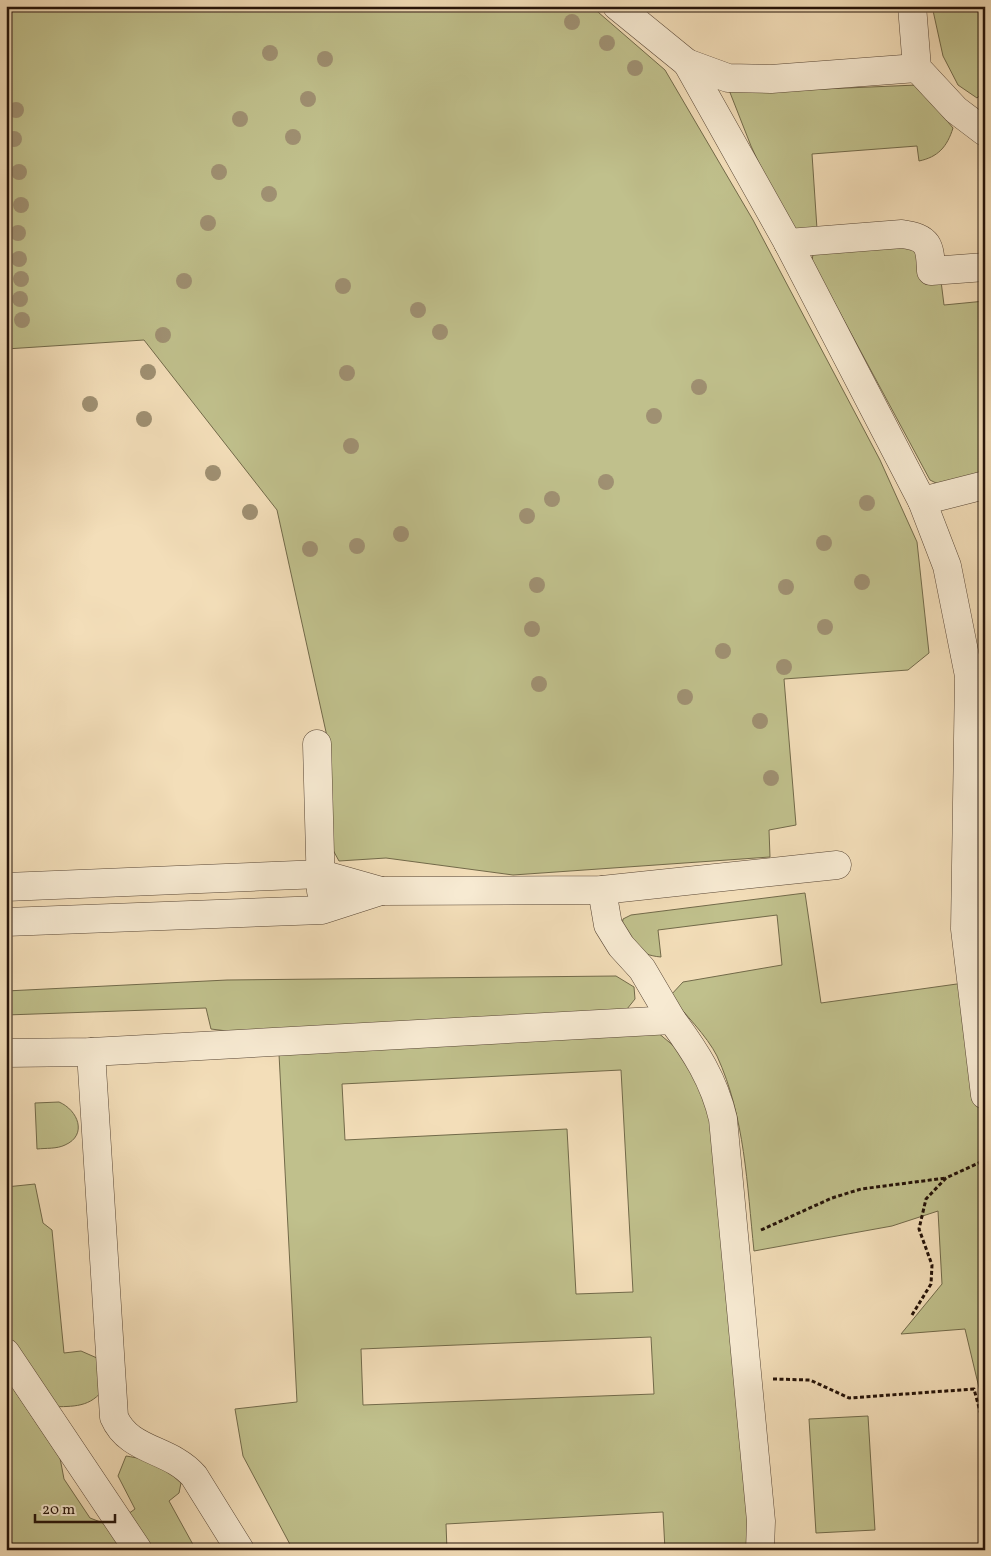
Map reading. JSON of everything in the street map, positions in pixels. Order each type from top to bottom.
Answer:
[{"type":"lane","points":[[617,6],[687,63],[728,78],[771,79],[917,68]]},
{"type":"lane","points":[[912,6],[917,68],[956,110],[981,120]]},
{"type":"lane","points":[[687,63],[788,243],[922,501],[947,566],[969,676],[965,929],[985,1095]]},
{"type":"lane","points":[[788,243],[902,234],[919,236],[930,249],[932,271],[985,267]]},
{"type":"lane","points":[[922,501],[985,485]]},
{"type":"lane","points":[[318,744],[322,910]]},
{"type":"lane","points":[[6,887],[321,874],[381,891],[602,890],[837,865]]},
{"type":"lane","points":[[602,890],[608,925],[622,946],[642,969],[672,1020],[698,1056],[717,1094],[723,1119],[761,1521],[760,1550]]},
{"type":"lane","points":[[6,922],[322,910],[381,891]]},
{"type":"lane","points":[[6,1053],[91,1052],[672,1020]]},
{"type":"lane","points":[[91,1052],[114,1417],[121,1429],[134,1441],[185,1465],[194,1476],[240,1550]]},
{"type":"lane","points":[[6,1352],[138,1550]]},
{"type":"path","points":[[735,1242],[832,1198],[861,1189],[946,1178],[985,1160]]},
{"type":"path","points":[[912,1315],[931,1284],[932,1265],[919,1228],[922,1214],[926,1199],[946,1178]]},
{"type":"path","points":[[748,1381],[810,1380],[849,1398],[974,1390],[985,1430]]},
{"type":"green space","points":[[6,6],[591,6],[665,70],[753,220],[880,460],[917,542],[929,653],[908,670],[784,679],[796,825],[769,830],[770,857],[513,875],[386,858],[339,861],[333,850],[328,741],[277,510],[144,340],[6,349]]},
{"type":"green space","points":[[932,6],[985,6],[985,91],[977,98],[958,85],[943,56]]},
{"type":"green space","points":[[917,85],[953,128],[945,146],[937,154],[919,161],[917,146],[812,154],[817,229],[791,232],[751,146],[729,90],[753,92]]},
{"type":"green space","points":[[915,246],[941,281],[944,305],[985,301],[985,472],[938,484],[930,480],[812,261],[813,254]]},
{"type":"green space","points":[[805,893],[821,1003],[964,983],[985,1149],[985,1413],[965,1329],[901,1334],[942,1284],[938,1211],[892,1226],[754,1251],[747,1176],[734,1103],[717,1056],[695,1025],[670,996],[683,982],[782,965],[777,915],[658,930],[661,957],[646,954],[637,948],[622,926],[623,919],[631,915]]},
{"type":"green space","points":[[616,976],[634,987],[635,999],[627,1009],[606,1014],[227,1031],[211,1029],[206,1008],[6,1015],[6,991],[227,980]]},
{"type":"green space","points":[[657,1032],[681,1052],[701,1087],[711,1117],[754,1550],[665,1550],[663,1512],[446,1524],[447,1550],[293,1550],[243,1456],[235,1409],[297,1402],[279,1054]],"holes":[[[621,1070],[633,1292],[576,1294],[567,1129],[345,1140],[342,1084]],[[651,1337],[654,1394],[363,1405],[361,1349]]]},
{"type":"green space","points":[[59,1102],[66,1106],[75,1116],[78,1123],[76,1135],[72,1141],[65,1145],[55,1148],[37,1149],[35,1103]]},
{"type":"green space","points":[[35,1184],[43,1223],[52,1230],[64,1353],[81,1351],[97,1358],[102,1391],[97,1397],[84,1404],[48,1407],[6,1341],[6,1187]]},
{"type":"green space","points":[[6,1378],[60,1458],[64,1479],[90,1518],[111,1526],[135,1509],[118,1476],[126,1456],[143,1459],[156,1464],[181,1483],[179,1493],[169,1501],[196,1550],[6,1550]]},
{"type":"green space","points":[[868,1416],[875,1530],[816,1533],[809,1419]]}]
